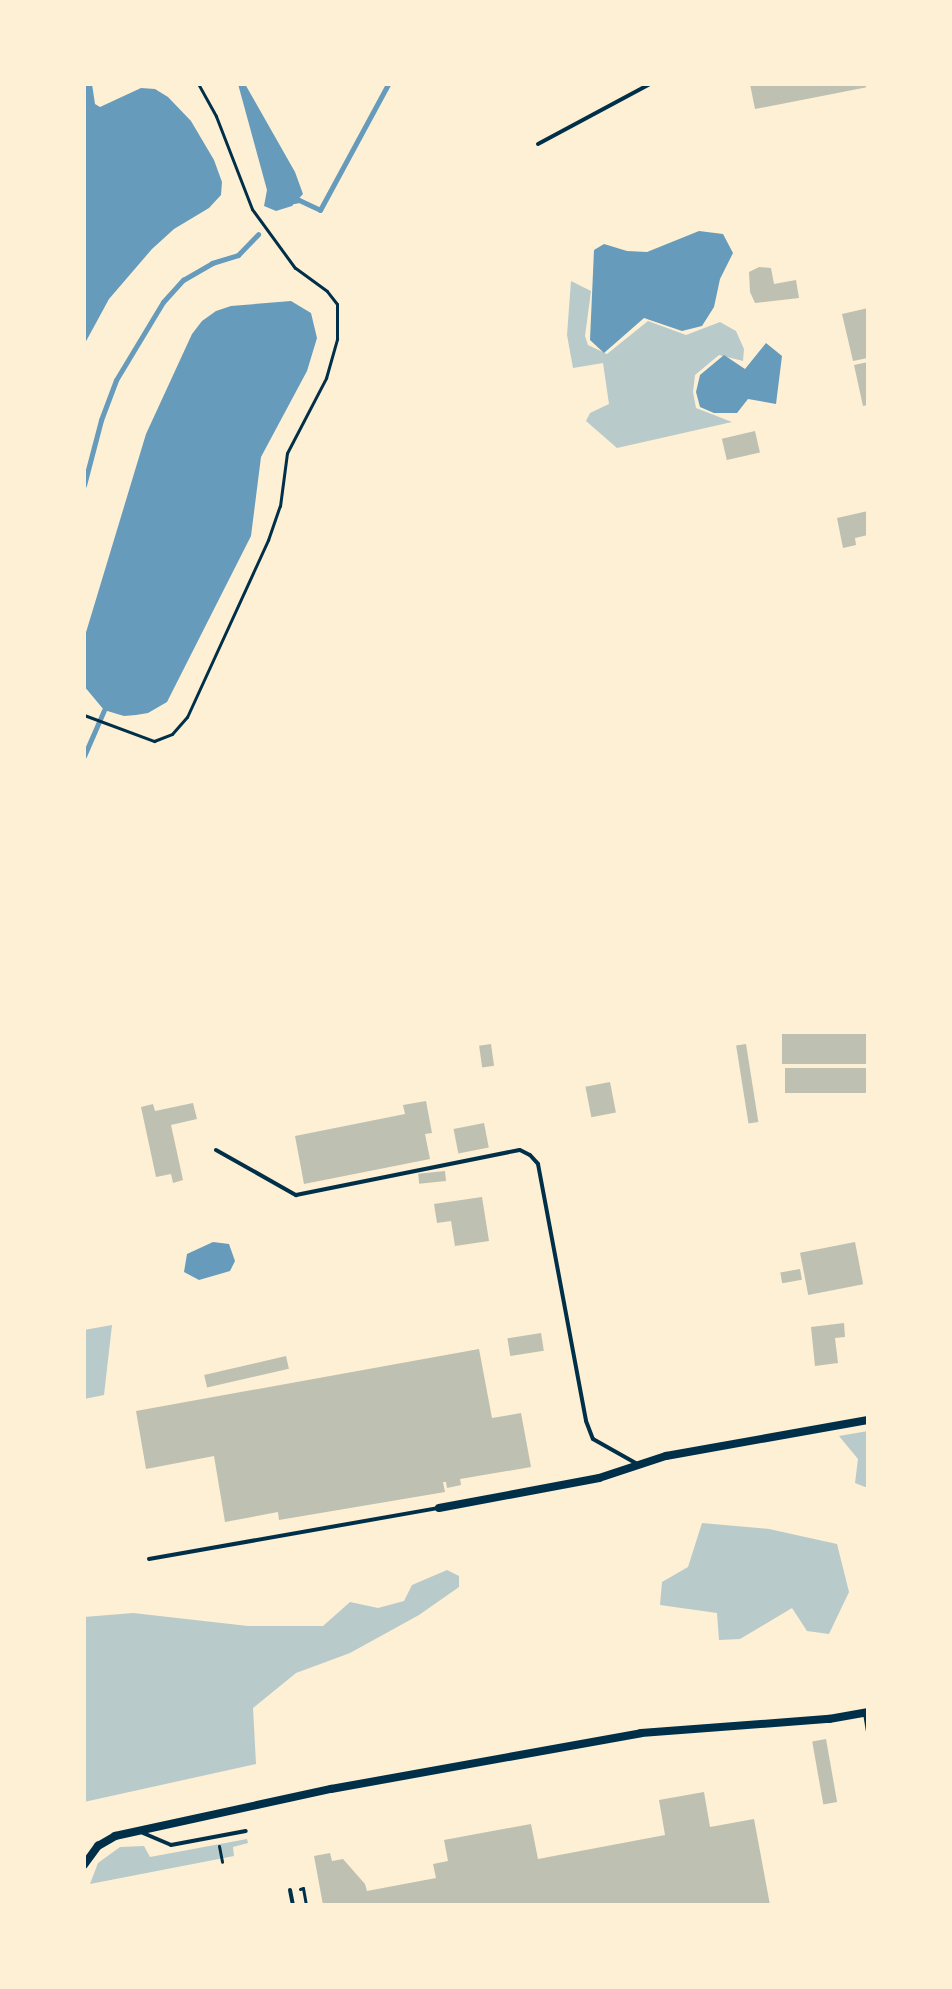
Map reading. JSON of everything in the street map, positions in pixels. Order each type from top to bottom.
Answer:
[{"type":"street","points":[[439,1508],[599,1478],[666,1456],[868,1420]]},
{"type":"street","points":[[84,1865],[98,1846],[115,1836],[331,1789],[641,1733],[829,1719],[866,1712]]},
{"type":"lane","points":[[538,144],[650,84]]},
{"type":"lane","points":[[216,1150],[296,1195],[520,1150],[530,1155],[538,1164],[586,1421],[593,1439],[639,1465]]},
{"type":"lane","points":[[149,1559],[439,1508]]},
{"type":"lane","points":[[866,1712],[868,1731]]},
{"type":"lane","points":[[141,1831],[171,1845],[246,1831]]},
{"type":"lane","points":[[290,1890],[293,1905]]},
{"type":"path","points":[[86,716],[107,721],[154,741],[172,734],[187,717],[268,540],[280,506],[287,453],[326,378],[337,339],[337,304],[327,291],[295,268],[252,209],[216,116],[198,84]]},
{"type":"path","points":[[217,1837],[222,1862]]},
{"type":"shaded area","points":[[571,281],[591,291],[585,336],[588,345],[607,354],[648,321],[686,335],[720,322],[736,331],[744,349],[743,361],[719,355],[695,375],[693,392],[696,408],[732,422],[617,448],[586,421],[590,413],[609,404],[603,363],[573,368],[567,335]]},
{"type":"shaded area","points":[[112,1325],[104,1395],[84,1399],[84,1330]]},
{"type":"shaded area","points":[[868,1431],[868,1486],[865,1487],[855,1483],[858,1459],[839,1436]]},
{"type":"shaded area","points":[[702,1523],[769,1529],[837,1544],[849,1592],[829,1634],[807,1631],[792,1608],[740,1639],[719,1640],[717,1613],[660,1605],[662,1582],[688,1567]]},
{"type":"shaded area","points":[[447,1570],[459,1576],[459,1587],[419,1615],[350,1653],[296,1673],[253,1708],[256,1764],[84,1802],[84,1617],[133,1613],[248,1626],[323,1626],[350,1602],[378,1608],[404,1601],[412,1585]]},
{"type":"shaded area","points":[[247,1839],[248,1843],[233,1847],[234,1856],[90,1884],[98,1863],[120,1847],[144,1846],[150,1857]]},
{"type":"water","points":[[84,84],[92,84],[95,104],[100,107],[141,88],[155,89],[168,97],[191,121],[214,160],[222,182],[221,195],[209,208],[174,229],[152,249],[109,299],[84,345]]},
{"type":"water","points":[[238,84],[245,84],[295,172],[303,194],[292,206],[276,211],[264,206],[267,190]]},
{"type":"water","points":[[699,231],[723,234],[733,253],[720,279],[714,307],[702,326],[682,331],[644,318],[604,353],[590,340],[594,250],[604,244],[627,251],[647,252]]},
{"type":"water","points":[[291,301],[311,313],[317,338],[307,371],[261,457],[251,536],[167,702],[148,713],[136,715],[124,716],[104,710],[84,686],[84,639],[146,434],[192,334],[202,321],[216,311],[231,306]]},
{"type":"water","points":[[766,343],[782,356],[776,404],[748,399],[737,413],[714,413],[700,407],[696,392],[700,375],[724,355],[745,369]]},
{"type":"water","points":[[213,1242],[229,1244],[235,1261],[230,1271],[199,1280],[184,1272],[187,1254]]},
{"type":"building","points":[[750,84],[868,84],[868,87],[755,109]]},
{"type":"building","points":[[759,267],[771,268],[774,284],[796,280],[799,298],[755,303],[750,292],[749,272]]},
{"type":"building","points":[[868,308],[868,358],[853,361],[842,314]]},
{"type":"building","points":[[868,362],[868,405],[863,406],[854,365]]},
{"type":"building","points":[[755,431],[760,452],[727,460],[722,439]]},
{"type":"building","points":[[868,511],[868,535],[855,538],[856,545],[843,548],[837,518]]},
{"type":"building","points":[[782,1034],[868,1034],[868,1064],[782,1064]]},
{"type":"building","points":[[491,1044],[494,1066],[482,1067],[479,1046]]},
{"type":"building","points":[[746,1044],[758,1122],[748,1124],[736,1046]]},
{"type":"building","points":[[785,1068],[868,1068],[868,1093],[785,1093]]},
{"type":"building","points":[[610,1082],[616,1112],[591,1117],[585,1087]]},
{"type":"building","points":[[426,1101],[432,1133],[425,1134],[430,1159],[304,1184],[295,1136],[405,1114],[403,1105]]},
{"type":"building","points":[[193,1103],[197,1119],[171,1125],[183,1180],[173,1183],[171,1174],[156,1177],[141,1107],[153,1104],[155,1111]]},
{"type":"building","points":[[484,1123],[489,1148],[458,1153],[454,1129]]},
{"type":"building","points":[[445,1171],[446,1181],[419,1184],[418,1174]]},
{"type":"building","points":[[482,1197],[489,1241],[455,1246],[451,1221],[437,1223],[434,1204]]},
{"type":"building","points":[[855,1242],[863,1284],[808,1295],[800,1253]]},
{"type":"building","points":[[800,1269],[802,1280],[782,1283],[780,1272]]},
{"type":"building","points":[[844,1323],[845,1337],[835,1338],[838,1363],[815,1366],[811,1327]]},
{"type":"building","points":[[541,1333],[544,1351],[510,1356],[507,1338]]},
{"type":"building","points":[[479,1349],[492,1418],[521,1413],[531,1467],[460,1479],[461,1485],[447,1488],[446,1482],[443,1482],[445,1492],[279,1520],[278,1512],[225,1522],[214,1456],[146,1469],[136,1411]]},
{"type":"building","points":[[286,1356],[289,1369],[207,1388],[204,1375]]},
{"type":"building","points":[[826,1739],[837,1802],[823,1804],[812,1741]]},
{"type":"building","points":[[704,1792],[710,1827],[754,1819],[770,1905],[323,1905],[314,1856],[330,1853],[332,1861],[343,1859],[365,1884],[367,1891],[436,1878],[433,1864],[448,1861],[444,1840],[531,1824],[538,1859],[665,1835],[659,1800]]},
{"type":"waterway","points":[[294,201],[299,200],[320,210],[388,84]]},
{"type":"waterway","points":[[84,485],[101,420],[116,380],[163,302],[183,280],[212,263],[238,255],[258,234]]},
{"type":"waterway","points":[[84,756],[104,710]]}]
